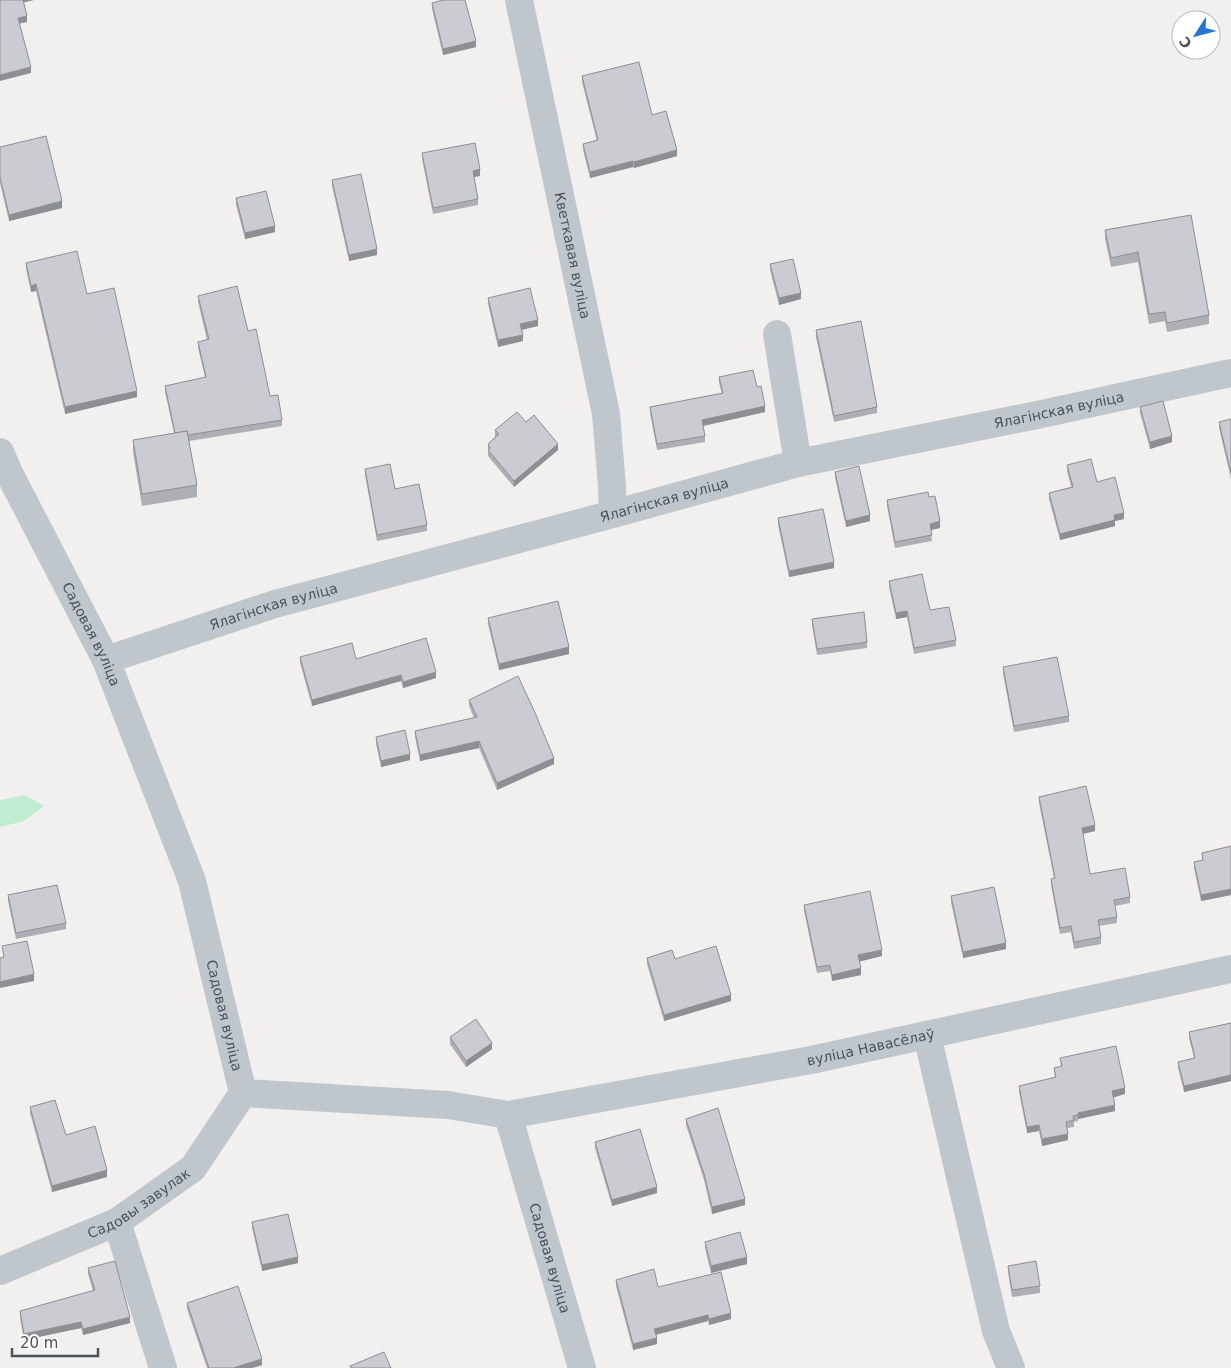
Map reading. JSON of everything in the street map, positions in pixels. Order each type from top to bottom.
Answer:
[{"type":"street","name":"Кветкавая вуліца","points":[[519,0],[606,414],[612,487],[612,514]]},
{"type":"street","points":[[777,334],[798,463]]},
{"type":"street","name":"Ялагінская вуліца","points":[[106,660],[274,604],[798,463],[1028,417],[1231,373]]},
{"type":"street","name":"Садовая вуліца","points":[[0,452],[13,481],[106,660],[192,881],[243,1093]]},
{"type":"street","name":"вуліца Навасёлаў","points":[[508,1115],[811,1060],[1231,969]]},
{"type":"street","points":[[927,1035],[996,1331],[1011,1368]]},
{"type":"street","points":[[243,1093],[448,1105],[508,1115]]},
{"type":"street","name":"Садовы завулак","points":[[0,1271],[117,1222],[193,1168],[243,1093]]},
{"type":"street","name":"Садовая вуліца","points":[[508,1115],[582,1368]]},
{"type":"street","points":[[117,1222],[162,1368]]},
{"type":"green space","points":[[25,795],[44,806],[24,821],[0,827],[0,800]]},
{"type":"building","points":[[0,0],[23,0],[27,16],[18,18],[31,67],[0,75]]},
{"type":"building","points":[[443,0],[465,0],[476,41],[443,49],[432,3]]},
{"type":"building","points":[[639,62],[652,115],[666,111],[677,150],[590,172],[583,144],[598,140],[582,76]]},
{"type":"building","points":[[46,136],[62,201],[9,215],[0,177],[0,147]]},
{"type":"building","points":[[475,143],[480,169],[473,171],[478,199],[433,208],[422,153]]},
{"type":"building","points":[[361,174],[377,249],[349,255],[332,180]]},
{"type":"building","points":[[266,191],[275,226],[245,233],[236,198]]},
{"type":"building","points":[[1191,215],[1209,315],[1167,323],[1165,312],[1149,314],[1138,252],[1111,258],[1105,230]]},
{"type":"building","points":[[77,251],[87,294],[114,288],[137,391],[65,407],[36,284],[31,286],[26,263]]},
{"type":"building","points":[[793,259],[801,293],[779,298],[770,264]]},
{"type":"building","points":[[237,286],[248,331],[256,329],[270,396],[278,395],[282,420],[188,435],[187,431],[175,433],[165,386],[206,377],[198,342],[209,339],[198,296]]},
{"type":"building","points":[[530,288],[538,320],[520,324],[523,335],[498,340],[488,298]]},
{"type":"building","points":[[861,321],[877,407],[834,416],[816,330]]},
{"type":"building","points":[[753,370],[757,387],[761,386],[765,406],[702,420],[705,436],[657,444],[650,407],[723,393],[719,377]]},
{"type":"building","points":[[1163,401],[1172,436],[1150,442],[1140,407]]},
{"type":"building","points":[[517,412],[526,422],[534,415],[558,444],[514,481],[488,450],[490,448],[488,444],[499,434],[495,430]]},
{"type":"building","points":[[1231,419],[1231,473],[1219,422]]},
{"type":"building","points":[[187,431],[197,485],[142,494],[133,440]]},
{"type":"building","points":[[1091,459],[1097,482],[1115,477],[1124,513],[1114,515],[1115,520],[1060,534],[1049,493],[1073,487],[1067,465]]},
{"type":"building","points":[[390,464],[395,489],[419,484],[427,525],[377,535],[365,469]]},
{"type":"building","points":[[859,466],[870,515],[846,521],[835,472]]},
{"type":"building","points":[[928,492],[929,497],[935,496],[940,521],[930,524],[932,535],[895,542],[887,500]]},
{"type":"building","points":[[823,509],[834,562],[789,571],[778,518]]},
{"type":"building","points":[[922,574],[930,610],[949,607],[956,640],[914,648],[907,611],[896,613],[889,581]]},
{"type":"building","points":[[558,601],[569,647],[499,664],[488,618]]},
{"type":"building","points":[[864,612],[867,642],[817,649],[812,619]]},
{"type":"building","points":[[426,638],[436,672],[403,682],[401,675],[312,700],[300,657],[352,643],[356,659]]},
{"type":"building","points":[[1057,657],[1069,716],[1014,726],[1003,667]]},
{"type":"building","points":[[518,676],[554,758],[497,783],[479,741],[420,755],[415,731],[477,717],[469,700]]},
{"type":"building","points":[[405,730],[410,754],[381,761],[376,737]]},
{"type":"building","points":[[1086,786],[1095,825],[1082,828],[1090,874],[1125,868],[1130,897],[1114,900],[1117,917],[1098,920],[1101,937],[1074,942],[1071,926],[1060,928],[1051,879],[1055,878],[1039,797]]},
{"type":"building","points":[[1231,846],[1231,889],[1201,895],[1194,862],[1203,860],[1202,853]]},
{"type":"building","points":[[57,885],[66,923],[16,933],[8,895]]},
{"type":"building","points":[[994,887],[1006,943],[963,952],[951,896]]},
{"type":"building","points":[[870,891],[882,950],[858,955],[861,968],[832,975],[830,965],[817,967],[804,905]]},
{"type":"building","points":[[27,941],[34,974],[0,982],[0,958],[4,957],[2,946]]},
{"type":"building","points":[[716,946],[731,995],[664,1015],[647,958],[672,950],[675,959]]},
{"type":"building","points":[[476,1019],[492,1043],[466,1061],[450,1037]]},
{"type":"building","points":[[1231,1023],[1231,1075],[1184,1086],[1178,1062],[1195,1058],[1189,1032]]},
{"type":"building","points":[[1116,1046],[1125,1088],[1112,1091],[1115,1105],[1078,1113],[1078,1115],[1073,1116],[1074,1120],[1066,1122],[1068,1134],[1042,1139],[1039,1125],[1027,1127],[1019,1086],[1056,1077],[1054,1068],[1062,1066],[1060,1058]]},
{"type":"building","points":[[55,1100],[66,1135],[95,1126],[107,1170],[52,1186],[30,1107]]},
{"type":"building","points":[[718,1108],[745,1199],[712,1207],[704,1174],[686,1119]]},
{"type":"building","points":[[640,1129],[657,1187],[612,1200],[595,1142]]},
{"type":"building","points":[[288,1214],[298,1257],[262,1265],[252,1222]]},
{"type":"building","points":[[740,1232],[747,1257],[711,1266],[705,1242]]},
{"type":"building","points":[[115,1261],[130,1317],[83,1329],[81,1322],[24,1334],[20,1311],[95,1290],[88,1268]]},
{"type":"building","points":[[1036,1261],[1040,1286],[1012,1290],[1008,1266]]},
{"type":"building","points":[[654,1269],[658,1287],[721,1272],[731,1313],[709,1319],[708,1315],[654,1329],[657,1338],[633,1344],[616,1280]]},
{"type":"building","points":[[238,1286],[262,1359],[233,1368],[209,1368],[187,1303]]},
{"type":"building","points":[[384,1352],[391,1368],[351,1368],[350,1366]]}]
